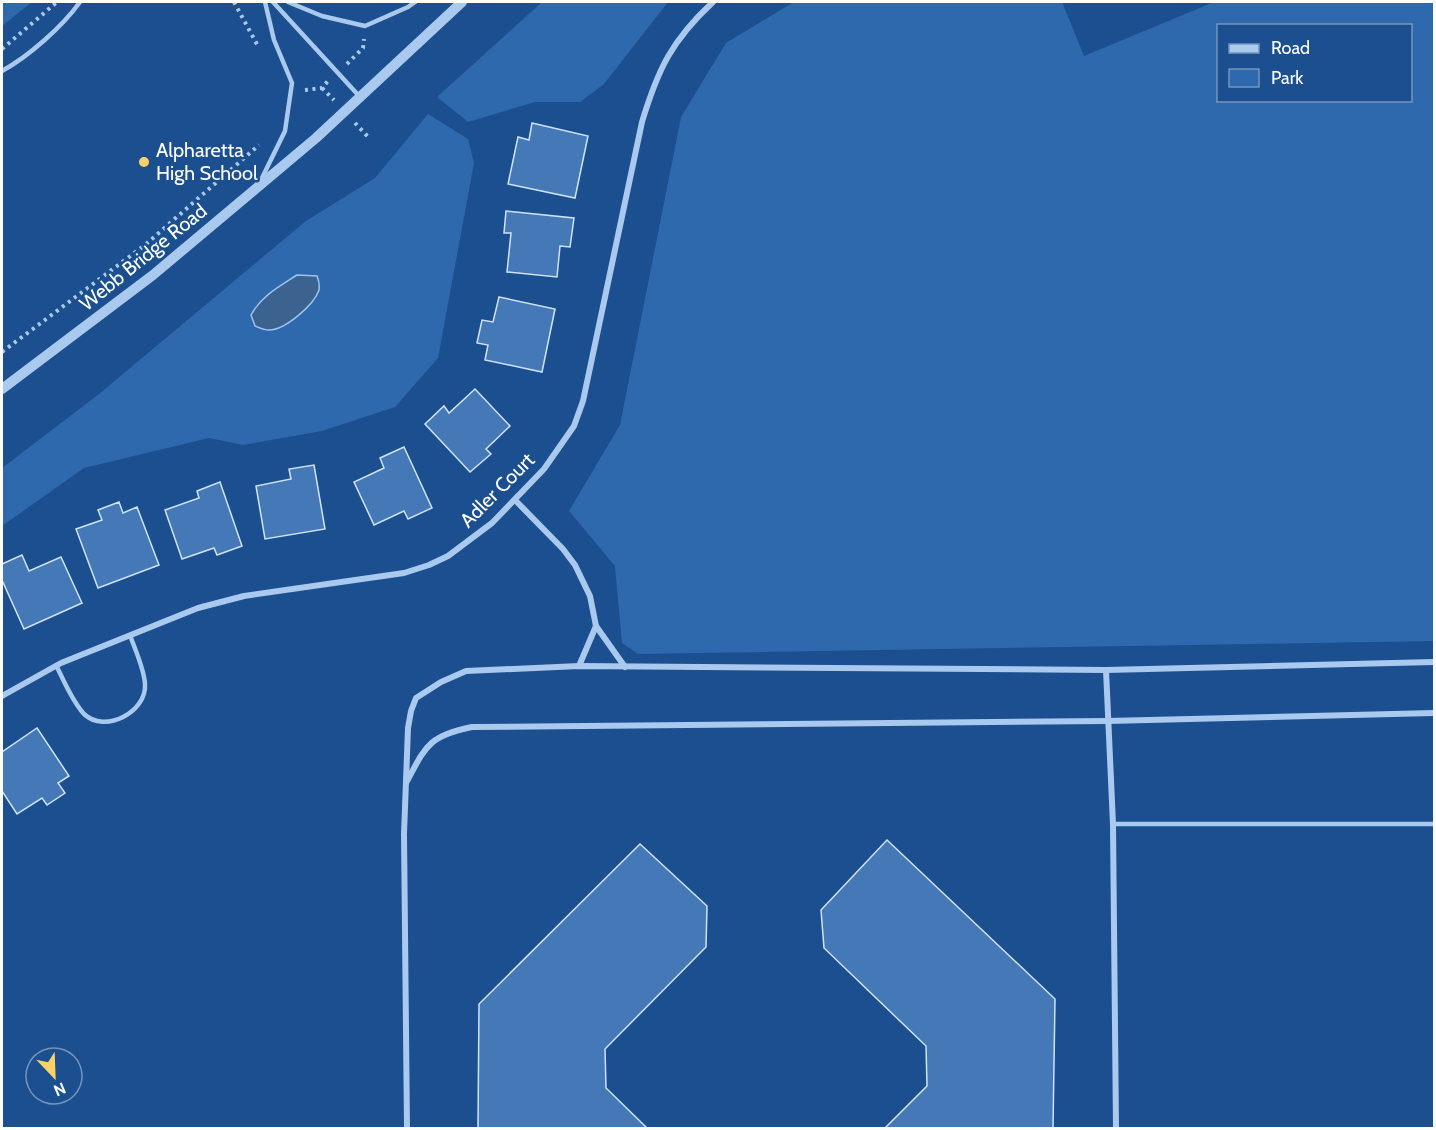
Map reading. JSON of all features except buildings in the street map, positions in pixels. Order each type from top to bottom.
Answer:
[{"type":"street","name":"Webb Bridge Road","points":[[2,389],[153,275],[360,97],[462,2]]},
{"type":"street","name":"Adler Court","points":[[2,696],[56,665],[198,608],[244,596],[370,579],[429,565],[466,544],[492,523],[544,469],[574,426],[583,401],[642,122],[651,94],[662,65],[678,40],[696,17],[713,2]]},
{"type":"street","points":[[515,500],[548,532],[575,565],[590,596],[596,626],[625,666]]},
{"type":"street","points":[[579,666],[596,626]]},
{"type":"street","points":[[408,1128],[404,786],[408,728],[411,711],[417,698],[441,682],[466,671],[579,666],[1106,670],[1434,662]]},
{"type":"street","points":[[1106,670],[1113,824],[1116,1128]]},
{"type":"street","points":[[404,786],[423,752],[436,737],[453,730],[471,727],[1108,721],[1434,713]]},
{"type":"lane","points":[[2,70],[40,43],[80,2]]},
{"type":"lane","points":[[258,186],[285,131],[292,83],[274,40],[265,2]]},
{"type":"lane","points":[[273,2],[360,97]]},
{"type":"lane","points":[[288,2],[322,16],[365,26],[408,7],[414,2]]},
{"type":"lane","points":[[56,665],[84,713],[93,720],[103,723],[117,720],[136,709],[144,697],[145,684],[130,634]]},
{"type":"lane","points":[[1113,824],[1434,824]]},
{"type":"path","points":[[2,49],[57,2]]},
{"type":"path","points":[[234,2],[262,54]]},
{"type":"path","points":[[2,352],[145,245],[257,148],[263,140]]},
{"type":"green space","points":[[2,2],[32,2],[2,26]]},
{"type":"green space","points":[[542,2],[668,2],[604,84],[580,102],[535,102],[468,122],[437,97]]},
{"type":"green space","points":[[794,2],[1062,2],[1084,56],[1214,2],[1434,2],[1434,641],[638,654],[622,643],[615,566],[569,511],[620,425],[681,117],[726,43]]},
{"type":"green space","points":[[428,114],[468,139],[474,163],[438,358],[395,407],[322,431],[243,445],[209,438],[84,468],[2,526],[2,468],[99,394],[306,221],[375,178]]},
{"type":"shaded area","points":[[297,275],[317,276],[319,290],[311,303],[298,316],[276,329],[269,330],[255,326],[251,315],[255,308],[271,292]]},
{"type":"place","name":"Alpharetta High School","points":[[144,162]]}]
